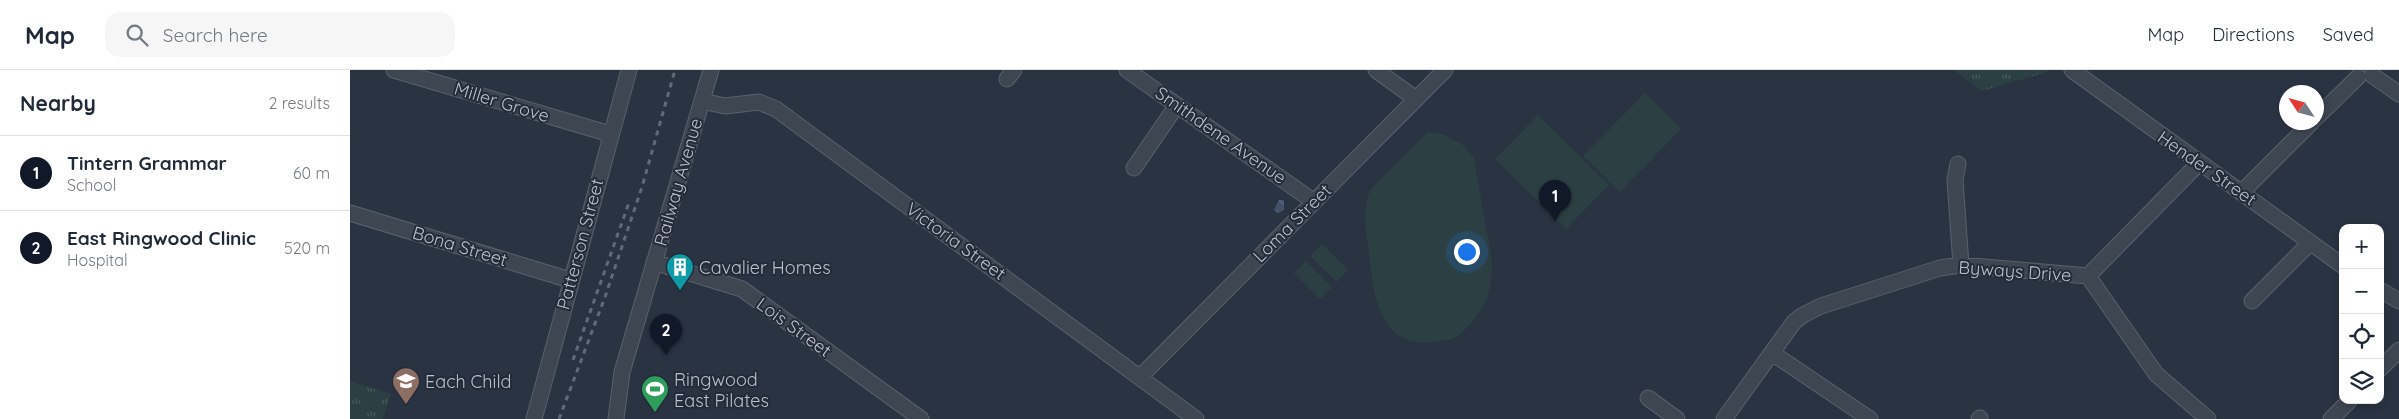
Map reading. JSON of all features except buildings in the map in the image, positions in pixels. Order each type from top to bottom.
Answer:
[{"type":"street","name":"Miller Grove","points":[[394,70],[610,134]]},
{"type":"street","name":"Patterson Street","points":[[534,419],[570,280],[629,70]]},
{"type":"street","name":"Railway Avenue","points":[[618,416],[622,372],[711,70]]},
{"type":"street","name":"Smithdene Avenue","points":[[1127,70],[1313,201]]},
{"type":"street","points":[[1376,70],[1416,99]]},
{"type":"street","name":"Loma Street","points":[[1140,377],[1445,70]]},
{"type":"street","name":"Hender Street","points":[[2072,70],[2339,263]]},
{"type":"street","points":[[2324,111],[2365,73],[2399,94]]},
{"type":"street","name":"Victoria Street","points":[[702,101],[726,106],[759,102],[776,109],[1196,419]]},
{"type":"street","points":[[1134,168],[1177,105]]},
{"type":"street","points":[[2242,192],[2304,130]]},
{"type":"street","points":[[2088,276],[2199,163]]},
{"type":"street","points":[[1958,164],[1955,180],[1961,265]]},
{"type":"street","name":"Bona Street","points":[[350,213],[570,280]]},
{"type":"street","points":[[2252,301],[2310,243]]},
{"type":"street","name":"Lois Street","points":[[654,262],[742,289],[921,419]]},
{"type":"street","name":"Byways Drive","points":[[1724,419],[1794,322],[1813,310],[1940,268],[1961,265],[2088,276],[2156,374],[2208,419]]},
{"type":"street","points":[[2384,292],[2399,301]]},
{"type":"street","points":[[2384,365],[2399,350]]},
{"type":"street","points":[[1772,353],[1870,419]]},
{"type":"street","points":[[1648,398],[1677,419]]},
{"type":"street","points":[[2331,419],[2346,404]]},
{"type":"green space","points":[[1954,70],[2047,70],[2047,72],[1982,91]]},
{"type":"green space","points":[[1645,93],[1681,129],[1620,192],[1583,156]]},
{"type":"green space","points":[[1538,115],[1609,185],[1566,229],[1495,159]]},
{"type":"green space","points":[[1428,132],[1445,135],[1463,145],[1474,158],[1492,262],[1487,299],[1481,310],[1462,333],[1447,340],[1424,343],[1403,338],[1397,334],[1386,322],[1378,306],[1372,280],[1365,212],[1371,189]]},
{"type":"green space","points":[[1322,244],[1348,270],[1337,282],[1310,256]]},
{"type":"green space","points":[[1306,261],[1332,287],[1320,299],[1294,273]]},
{"type":"green space","points":[[350,381],[391,394],[383,419],[350,419]]},
{"type":"water","points":[[1279,200],[1284,200],[1284,210],[1278,213],[1274,210]]},
{"type":"railway","points":[[559,419],[605,297],[642,187],[675,70]]},
{"type":"railway","points":[[573,360],[630,200]]},
{"type":"place","name":"Tintern Grammar","points":[[1555,221]]},
{"type":"place","name":"Cavalier Homes","points":[[680,291]]},
{"type":"place","name":"East Ringwood Clinic","points":[[666,355]]},
{"type":"place","name":"Each Child","points":[[406,405]]},
{"type":"place","name":"Ringwood East Pilates","points":[[655,413]]}]
